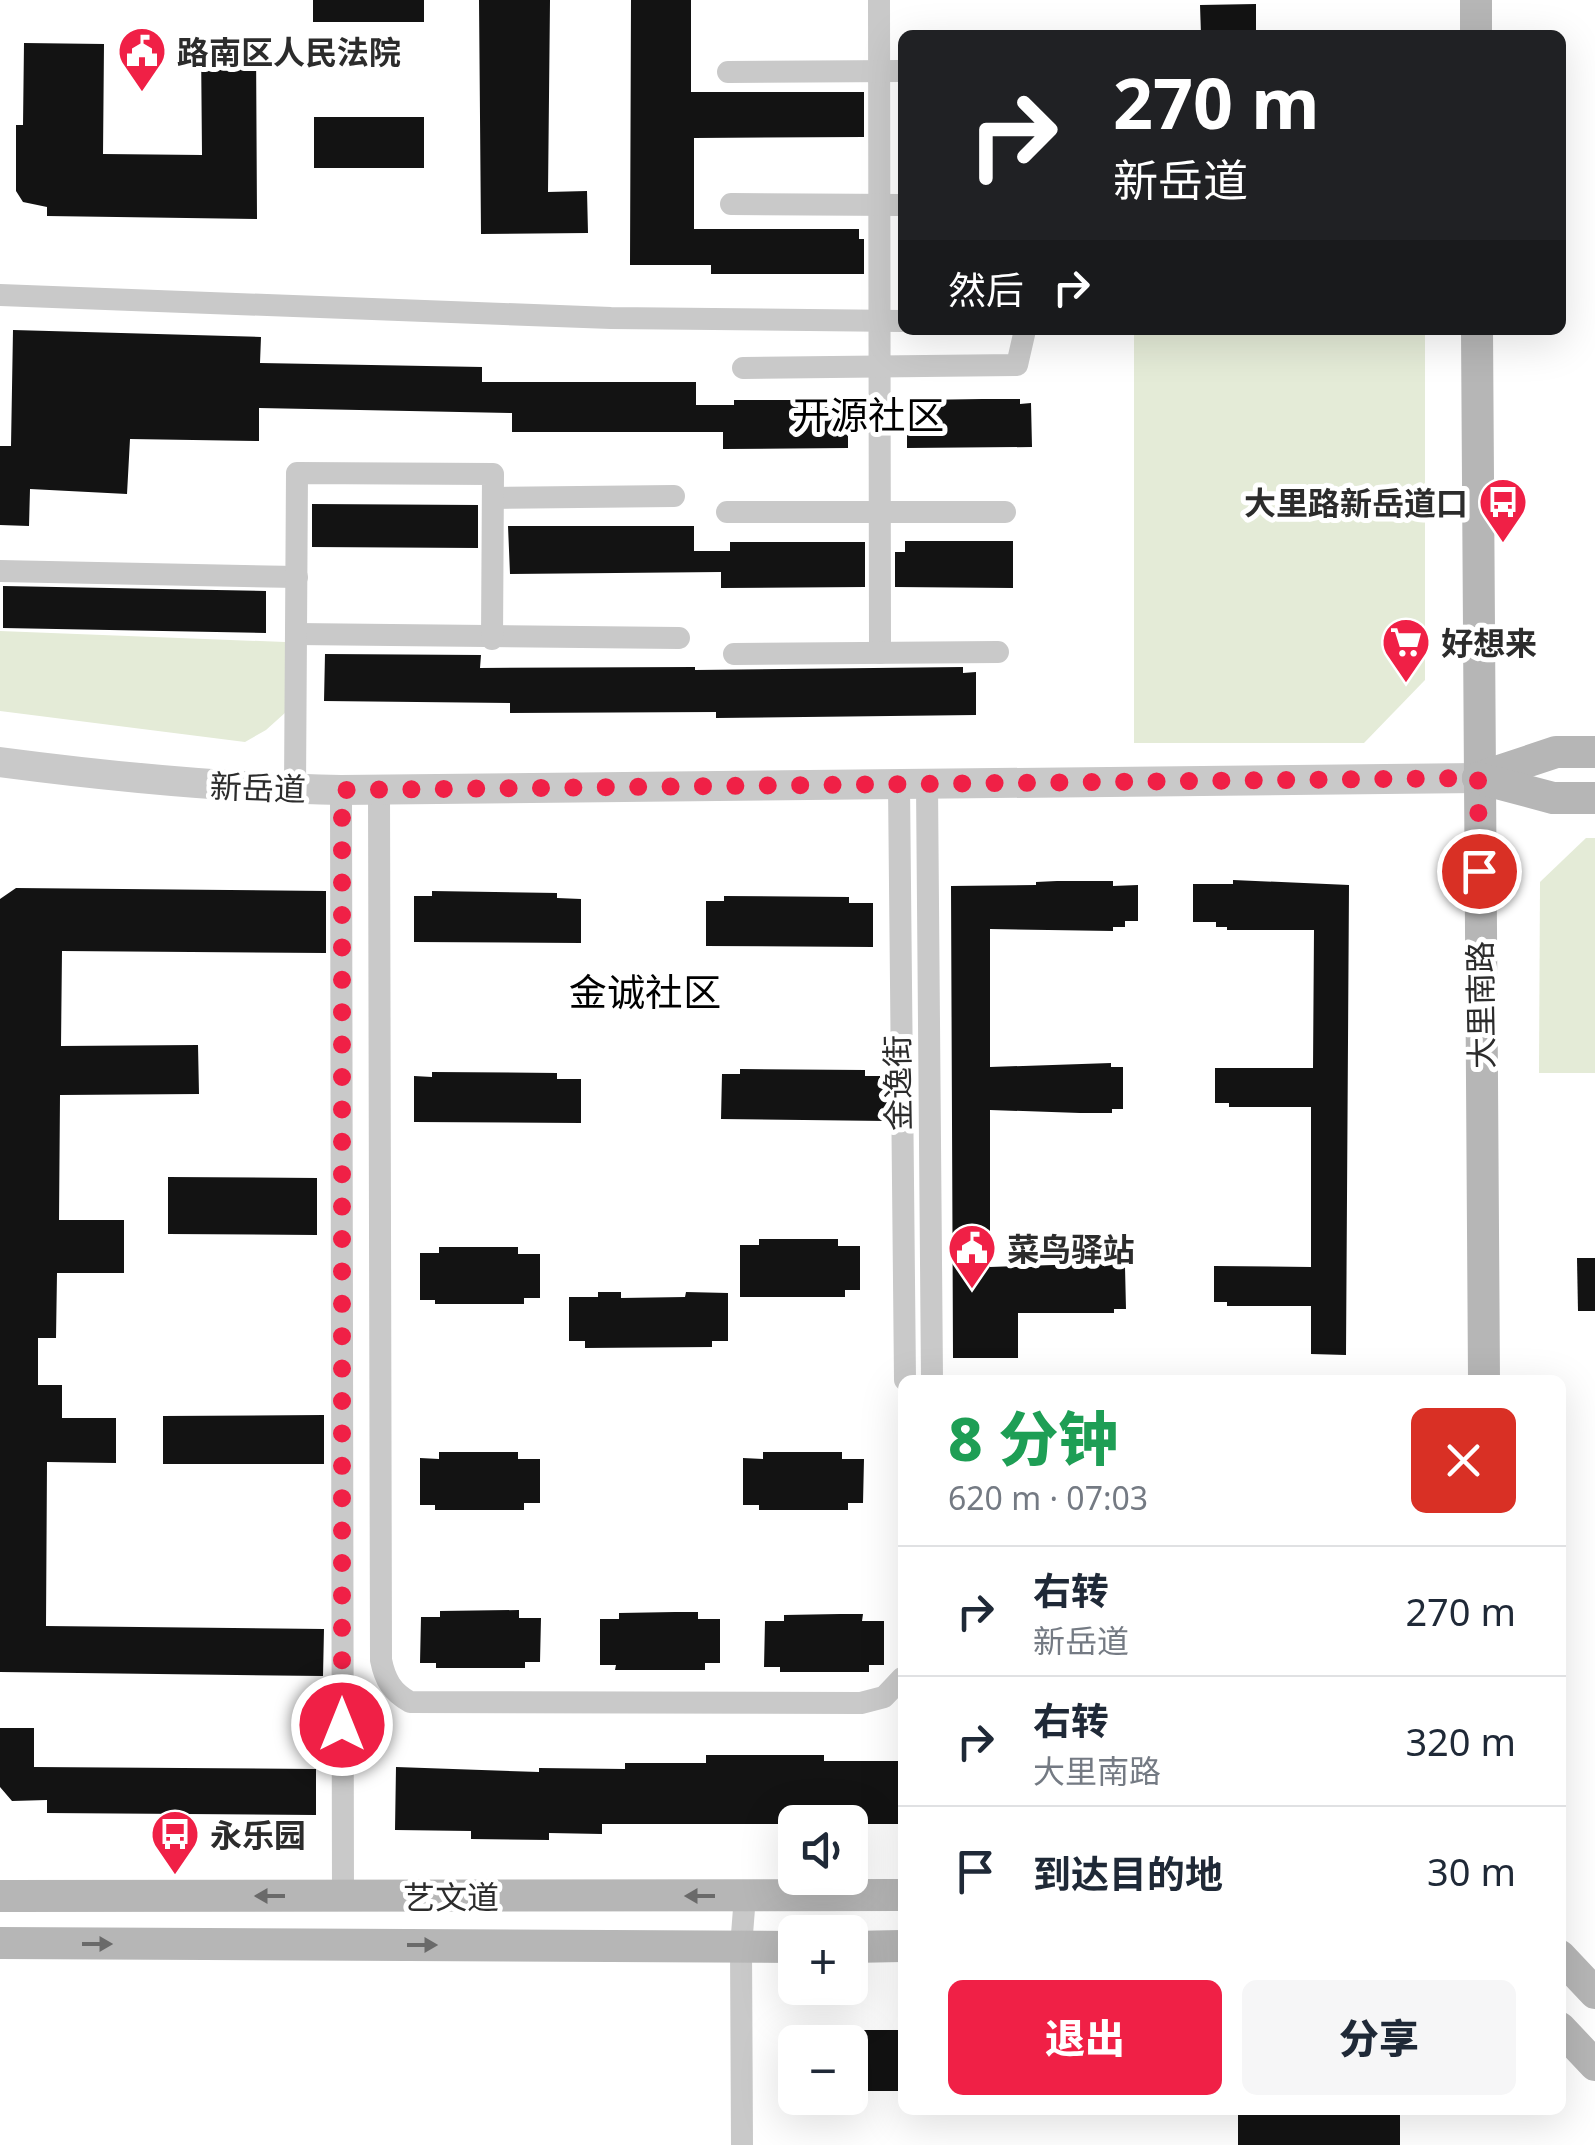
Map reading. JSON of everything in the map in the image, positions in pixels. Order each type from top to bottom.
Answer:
[{"type":"main road","points":[[1476,0],[1476,30]]},
{"type":"main road","name":"大里南路","points":[[1476,335],[1484,1375]]},
{"type":"main road","name":"新岳道","points":[[1478,778],[1556,752],[1595,752]]},
{"type":"main road","name":"新岳道","points":[[1478,778],[1553,798],[1595,798]]},
{"type":"main road","name":"艺文道","points":[[0,1896],[898,1894]]},
{"type":"main road","name":"艺文道","points":[[0,1943],[778,1947]]},
{"type":"main road","points":[[868,1946],[898,1946]]},
{"type":"main road","points":[[1566,1962],[1595,1993]]},
{"type":"main road","points":[[1566,2034],[1595,2065]]},
{"type":"street","points":[[879,0],[891,71],[878,205],[880,653]]},
{"type":"street","points":[[728,72],[891,71]]},
{"type":"street","points":[[731,204],[898,205]]},
{"type":"street","points":[[0,294],[611,318],[898,321]]},
{"type":"street","points":[[743,368],[1017,364],[1024,335]]},
{"type":"street","points":[[295,789],[297,473],[493,474],[492,639]]},
{"type":"street","points":[[493,498],[674,496]]},
{"type":"street","points":[[726,512],[1006,512]]},
{"type":"street","points":[[0,570],[296,577]]},
{"type":"street","points":[[296,634],[679,638]]},
{"type":"street","points":[[734,654],[998,652]]},
{"type":"street","name":"新岳道","points":[[0,762],[111,777],[342,790],[1478,778]]},
{"type":"street","points":[[904,1375],[913,785]]},
{"type":"street","name":"金逸街","points":[[913,785],[932,1375]]},
{"type":"street","points":[[342,790],[343,1896]]},
{"type":"street","points":[[379,790],[380,1660],[384,1678],[410,1702],[861,1703],[884,1696],[898,1682]]},
{"type":"street","points":[[742,2145],[741,1947],[745,1896]]},
{"type":"green space","points":[[1134,335],[1425,335],[1425,680],[1364,743],[1134,743]]},
{"type":"green space","points":[[0,631],[285,642],[286,712],[245,742],[0,711]]},
{"type":"green space","points":[[1586,838],[1595,838],[1595,1073],[1539,1073],[1540,882]]},
{"type":"building","points":[[313,0],[424,0],[424,22],[313,22]]},
{"type":"building","points":[[479,0],[550,0],[548,192],[587,191],[588,233],[481,234]]},
{"type":"building","points":[[631,0],[691,0],[691,92],[864,92],[864,137],[694,138],[694,229],[859,229],[859,239],[864,239],[864,274],[711,274],[711,265],[630,265]]},
{"type":"building","points":[[1256,4],[1256,30],[1201,30],[1200,5]]},
{"type":"building","points":[[24,43],[104,44],[103,154],[202,155],[201,44],[256,43],[257,219],[47,216],[47,207],[23,202],[16,191],[16,125],[23,125]]},
{"type":"building","points":[[314,117],[424,117],[424,168],[314,168]]},
{"type":"building","points":[[13,330],[261,337],[260,363],[482,367],[482,382],[696,382],[696,405],[734,405],[734,400],[837,400],[837,404],[848,404],[848,448],[723,449],[723,432],[512,432],[512,413],[259,408],[259,441],[130,439],[127,494],[30,489],[29,526],[0,525],[0,446],[11,446]]},
{"type":"building","points":[[1020,399],[1020,404],[1031,403],[1032,447],[907,448],[907,405],[918,405],[918,400]]},
{"type":"building","points":[[312,504],[478,505],[478,548],[312,547]]},
{"type":"building","points":[[508,526],[694,526],[694,551],[730,551],[730,542],[865,542],[865,587],[721,588],[721,572],[510,574]]},
{"type":"building","points":[[905,541],[1013,541],[1013,588],[895,587],[895,552],[905,552]]},
{"type":"building","points":[[3,586],[266,591],[266,633],[3,628]]},
{"type":"building","points":[[325,654],[481,655],[480,668],[963,667],[963,673],[976,672],[976,715],[716,718],[716,712],[510,713],[510,703],[324,701]]},
{"type":"building","points":[[1233,880],[1349,885],[1346,1355],[1311,1354],[1311,1306],[1227,1306],[1227,1302],[1214,1302],[1214,1266],[1311,1267],[1311,1107],[1229,1107],[1229,1103],[1215,1103],[1215,1068],[1313,1068],[1314,930],[1227,930],[1216,927],[1216,922],[1193,922],[1193,884],[1233,884]]},
{"type":"building","points":[[1113,881],[1113,886],[1138,885],[1138,921],[1125,921],[1125,927],[1113,927],[1113,931],[990,929],[990,1067],[1111,1063],[1111,1067],[1123,1067],[1123,1109],[1112,1109],[1112,1113],[990,1110],[990,1267],[1113,1263],[1114,1267],[1125,1267],[1126,1309],[1114,1309],[1114,1313],[1018,1313],[1018,1358],[953,1358],[951,886]]},
{"type":"building","points":[[16,888],[326,891],[326,953],[62,951],[61,1046],[198,1045],[199,1094],[60,1095],[59,1220],[124,1220],[124,1273],[57,1273],[56,1338],[38,1338],[38,1385],[62,1385],[62,1418],[116,1418],[116,1463],[47,1462],[46,1626],[324,1629],[323,1676],[0,1672],[0,899]]},
{"type":"building","points":[[432,891],[557,893],[557,898],[581,899],[581,943],[414,942],[414,896],[432,896]]},
{"type":"building","points":[[724,896],[849,897],[849,903],[873,903],[873,947],[706,946],[706,901],[724,901]]},
{"type":"building","points":[[740,1069],[865,1070],[865,1076],[887,1076],[887,1121],[721,1119],[722,1074],[740,1074]]},
{"type":"building","points":[[432,1072],[557,1073],[557,1079],[581,1079],[581,1123],[414,1122],[414,1076],[432,1077]]},
{"type":"building","points":[[168,1177],[317,1178],[317,1235],[168,1234]]},
{"type":"building","points":[[759,1239],[838,1239],[838,1246],[860,1246],[860,1290],[845,1290],[845,1297],[740,1297],[740,1245],[759,1245]]},
{"type":"building","points":[[439,1247],[518,1247],[518,1254],[540,1254],[540,1298],[524,1298],[524,1304],[435,1304],[435,1300],[420,1300],[420,1253],[439,1253]]},
{"type":"building","points":[[1577,1258],[1595,1258],[1595,1311],[1578,1311]]},
{"type":"building","points":[[598,1292],[621,1292],[621,1298],[728,1293],[728,1341],[712,1341],[712,1347],[585,1348],[585,1341],[569,1341],[569,1297],[598,1297]]},
{"type":"building","points":[[324,1415],[324,1464],[163,1464],[163,1416]]},
{"type":"building","points":[[439,1452],[518,1452],[518,1459],[540,1459],[540,1503],[524,1503],[524,1510],[435,1510],[435,1505],[420,1505],[420,1458],[439,1459]]},
{"type":"building","points":[[763,1452],[842,1452],[842,1459],[864,1459],[863,1503],[848,1503],[848,1510],[759,1510],[759,1505],[743,1505],[743,1458],[763,1459]]},
{"type":"building","points":[[519,1610],[519,1618],[541,1618],[540,1662],[525,1662],[525,1668],[436,1668],[436,1663],[420,1663],[421,1617],[440,1617],[440,1611]]},
{"type":"building","points":[[698,1612],[698,1619],[720,1619],[720,1663],[705,1663],[705,1670],[615,1670],[616,1665],[600,1665],[600,1619],[619,1619],[619,1613]]},
{"type":"building","points":[[863,1614],[862,1621],[884,1621],[884,1665],[869,1665],[869,1672],[780,1672],[780,1667],[764,1667],[765,1621],[784,1621],[784,1615]]},
{"type":"building","points":[[0,1728],[34,1728],[34,1767],[316,1769],[316,1815],[47,1813],[47,1800],[12,1801],[0,1787]]},
{"type":"building","points":[[706,1755],[824,1755],[824,1761],[898,1761],[898,1824],[868,1824],[868,1805],[778,1805],[778,1824],[602,1824],[602,1834],[549,1833],[549,1840],[471,1839],[471,1831],[395,1830],[396,1767],[539,1772],[539,1768],[625,1769],[625,1763],[706,1763]]},
{"type":"building","points":[[868,2030],[898,2030],[898,2091],[868,2091]]},
{"type":"building","points":[[1238,2115],[1400,2115],[1400,2145],[1238,2145]]},
{"type":"place","name":"路南区人民法院","points":[[142,94]]},
{"type":"place","name":"大里路新岳道口","points":[[1503,544]]},
{"type":"place","name":"好想来","points":[[1406,684]]},
{"type":"place","name":"菜鸟驿站","points":[[972,1290]]},
{"type":"place","name":"永乐园","points":[[175,1876]]},
{"type":"district","name":"开源社区","points":[[868,414]]},
{"type":"district","name":"金诚社区","points":[[645,991]]},
{"type":"route","points":[[342,1725],[342,790],[1478,778],[1479,871]]}]
